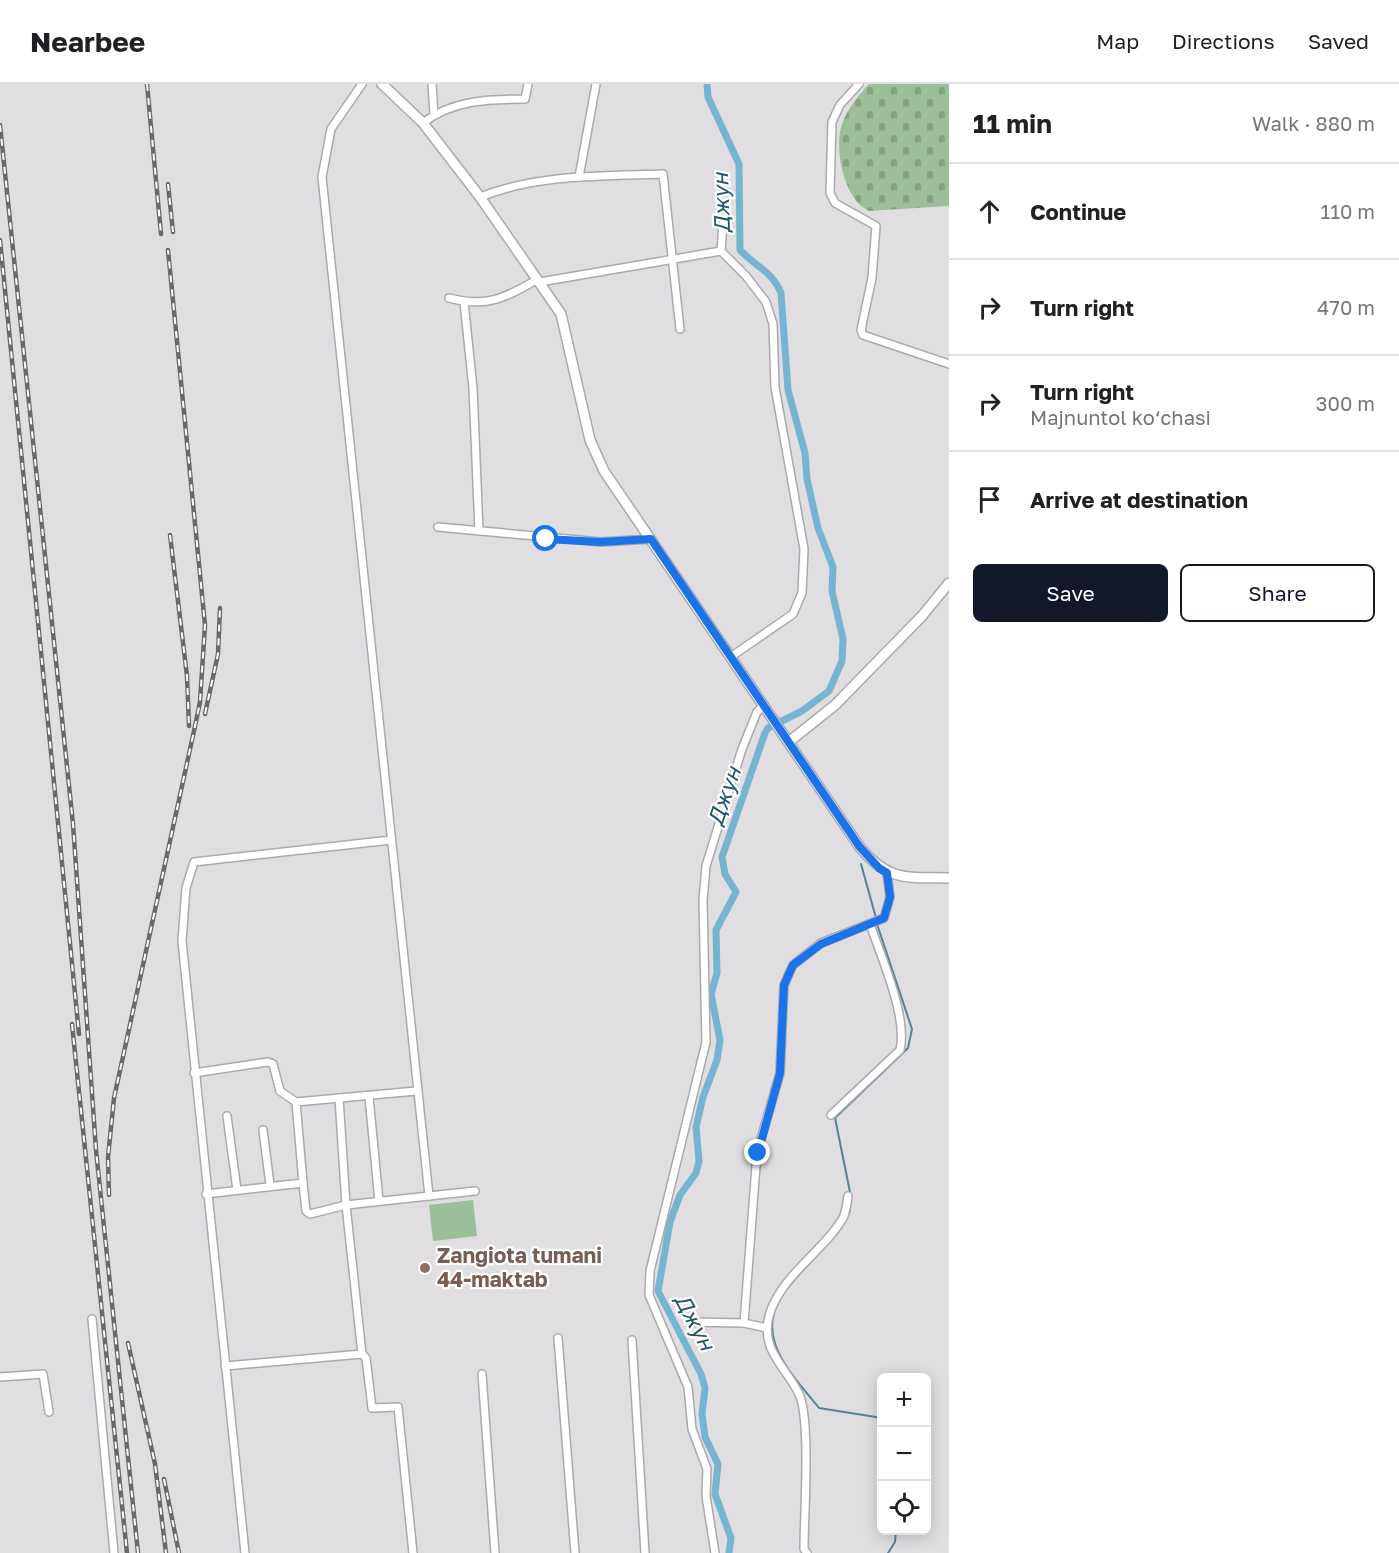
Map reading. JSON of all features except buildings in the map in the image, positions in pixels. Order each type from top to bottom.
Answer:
[{"type":"main road","points":[[382,84],[403,101],[423,123],[480,196],[561,314],[590,440],[604,471],[790,741],[859,846],[879,868],[887,873],[906,877],[949,878]]},
{"type":"main road","points":[[790,741],[835,705],[922,616],[949,583]]},
{"type":"street","points":[[362,84],[330,129],[322,177],[416,1091],[429,1196]]},
{"type":"street","points":[[432,84],[434,114]]},
{"type":"street","points":[[423,123],[434,114],[482,99],[525,99],[528,84]]},
{"type":"street","points":[[579,177],[596,84]]},
{"type":"street","points":[[859,84],[840,105],[831,122],[830,193],[836,203],[876,226],[872,278],[861,330],[863,335],[949,364]]},
{"type":"street","points":[[480,196],[506,186],[579,177],[663,174],[680,329]]},
{"type":"street","points":[[723,223],[721,251],[746,276],[766,302],[773,324],[775,387],[804,549],[802,593],[793,615],[732,656]]},
{"type":"street","points":[[448,298],[464,302],[487,303],[501,300],[539,280],[721,251]]},
{"type":"street","points":[[464,302],[473,388],[479,531]]},
{"type":"street","points":[[438,527],[601,542],[651,539]]},
{"type":"street","points":[[715,1553],[706,1496],[707,1469],[692,1429],[688,1387],[649,1296],[650,1271],[706,1042],[702,900],[706,866],[742,749],[756,712],[764,705]]},
{"type":"street","points":[[245,1553],[206,1194],[182,941],[186,888],[194,862],[391,840]]},
{"type":"street","points":[[744,1323],[758,1153],[780,1073],[784,985],[793,965],[821,944],[884,918],[890,897],[887,873]]},
{"type":"street","points":[[831,1115],[900,1050],[903,1037],[875,923]]},
{"type":"street","points":[[194,1073],[268,1062],[273,1064],[280,1091],[296,1102],[416,1091]]},
{"type":"street","points":[[369,1096],[379,1201]]},
{"type":"street","points":[[339,1098],[346,1205],[362,1354],[366,1358],[372,1408],[398,1407],[413,1553]]},
{"type":"street","points":[[296,1102],[307,1213],[346,1205],[475,1191]]},
{"type":"street","points":[[227,1116],[237,1190]]},
{"type":"street","points":[[263,1130],[270,1185]]},
{"type":"street","points":[[206,1194],[270,1185],[303,1184]]},
{"type":"street","points":[[807,1553],[804,1549],[804,1416],[799,1394],[768,1346],[767,1328],[769,1315],[784,1287],[843,1217],[848,1196]]},
{"type":"street","points":[[92,1319],[114,1553]]},
{"type":"street","points":[[690,1322],[744,1323],[767,1328]]},
{"type":"street","points":[[558,1338],[575,1553]]},
{"type":"street","points":[[632,1340],[645,1553]]},
{"type":"street","points":[[225,1366],[362,1354]]},
{"type":"street","points":[[0,1377],[43,1374],[49,1412]]},
{"type":"street","points":[[482,1374],[495,1553]]},
{"type":"green space","points":[[869,84],[949,84],[949,206],[869,211],[854,197],[841,165],[840,132],[847,112]]},
{"type":"green space","points":[[473,1200],[477,1236],[433,1241],[429,1205]]},
{"type":"waterway","name":"Джун","points":[[707,84],[708,97],[739,164],[740,250],[773,279],[781,293],[788,390],[805,453],[807,479],[818,528],[833,567],[832,591],[843,639],[842,661],[829,691],[802,711],[768,728],[765,733],[722,857],[725,874],[736,892],[716,930],[717,973],[711,994],[720,1040],[717,1060],[703,1097],[696,1127],[699,1161],[696,1173],[680,1195],[670,1222],[658,1291],[701,1374],[705,1388],[702,1414],[705,1437],[718,1464],[715,1494],[731,1538],[729,1553]]},
{"type":"waterway","points":[[861,864],[876,918]]},
{"type":"waterway","points":[[851,1197],[835,1118],[908,1048],[912,1029],[877,924]]},
{"type":"waterway","points":[[842,1225],[850,1210],[850,1203]]},
{"type":"waterway","points":[[815,1257],[791,1283],[779,1301],[773,1316],[772,1331],[775,1345],[790,1372],[819,1408],[877,1417]]},
{"type":"waterway","points":[[888,1553],[895,1542],[896,1535]]},
{"type":"railway","points":[[147,84],[161,234]]},
{"type":"railway","points":[[0,125],[73,824],[96,1150],[138,1553]]},
{"type":"railway","points":[[168,184],[173,232]]},
{"type":"railway","points":[[0,240],[79,1034]]},
{"type":"railway","points":[[109,1195],[108,1157],[114,1098],[200,702],[205,625],[168,250]]},
{"type":"railway","points":[[170,535],[187,676],[189,726]]},
{"type":"railway","points":[[205,714],[218,654],[220,608]]},
{"type":"railway","points":[[72,1024],[127,1553]]},
{"type":"railway","points":[[128,1343],[155,1464],[166,1553]]},
{"type":"railway","points":[[164,1479],[179,1553]]},
{"type":"place","name":"Zangiota tumani 44-maktab","points":[[425,1268]]},
{"type":"route","points":[[546,539],[601,542],[651,539],[859,846],[867,857],[887,873],[890,897],[884,918],[880,922],[821,944],[793,965],[784,985],[780,1030],[780,1073],[758,1153]]}]
